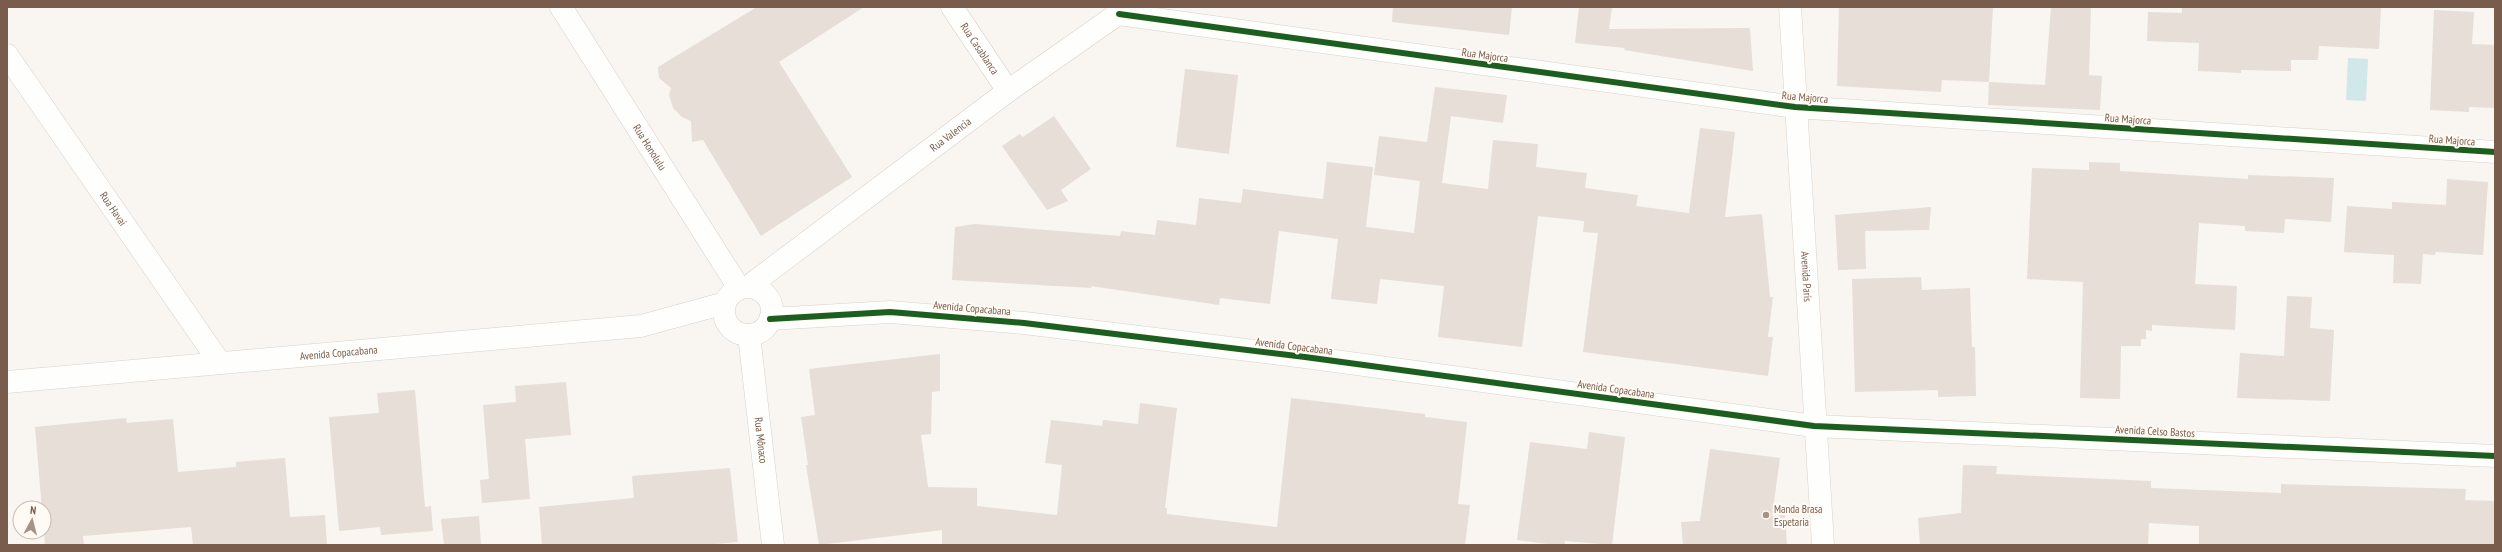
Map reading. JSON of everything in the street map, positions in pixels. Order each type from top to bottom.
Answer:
[{"type":"street","name":"Rua Honolulu","points":[[561,7],[753,299]]},
{"type":"street","name":"Rua Casablanca","points":[[952,7],[1008,91]]},
{"type":"street","name":"Avenida Paris","points":[[1790,7],[1814,426],[1823,545]]},
{"type":"street","name":"Rua Valencia","points":[[749,335],[762,330],[753,299],[775,265],[1008,91],[1124,11]]},
{"type":"street","name":"Rua Majorca","points":[[1124,11],[1795,107],[2495,152]]},
{"type":"street","name":"Rua Havai","points":[[7,55],[220,363]]},
{"type":"street","name":"Avenida Copacabana","points":[[7,382],[641,326],[669,318],[753,299],[831,315],[890,312],[1024,323],[1313,358],[1814,426]]},
{"type":"street","points":[[728,326],[723,312],[753,299]]},
{"type":"street","name":"Avenida Copacabana","points":[[669,318],[728,326],[737,333],[749,335]]},
{"type":"street","name":"Rua Mônaco","points":[[749,335],[773,545]]},
{"type":"street","name":"Avenida Celso Bastos","points":[[1814,426],[2495,456]]},
{"type":"water","points":[[2348,58],[2368,59],[2366,101],[2346,100]]},
{"type":"building","points":[[757,7],[864,7],[779,62],[852,177],[761,236],[703,140],[692,142],[691,121],[682,117],[673,108],[669,95],[671,88],[659,78],[658,67]]},
{"type":"building","points":[[1393,7],[1512,7],[1509,35],[1392,22]]},
{"type":"building","points":[[1579,7],[1612,7],[1609,29],[1750,28],[1753,71],[1624,50],[1625,48],[1575,43]]},
{"type":"building","points":[[1839,7],[1993,7],[1989,82],[1942,80],[1941,92],[1837,86]]},
{"type":"building","points":[[2051,7],[2091,7],[2089,75],[2102,76],[2100,110],[1988,105],[1989,82],[2045,85]]},
{"type":"building","points":[[2182,7],[2381,7],[2379,49],[2319,46],[2318,60],[2291,60],[2291,71],[2241,70],[2241,73],[2198,71],[2199,43],[2147,41],[2148,12],[2182,13]]},
{"type":"building","points":[[2434,10],[2474,12],[2472,44],[2495,45],[2495,108],[2469,107],[2469,112],[2430,110]]},
{"type":"building","points":[[1185,69],[1238,75],[1229,154],[1176,147]]},
{"type":"building","points":[[1435,87],[1507,95],[1503,123],[1451,116],[1442,183],[1488,189],[1493,140],[1538,144],[1536,167],[1587,173],[1585,188],[1638,195],[1636,206],[1689,213],[1700,128],[1735,132],[1725,217],[1762,214],[1770,297],[1773,297],[1768,337],[1773,337],[1768,376],[1583,352],[1598,233],[1583,232],[1584,221],[1538,216],[1522,347],[1438,337],[1444,286],[1380,279],[1377,304],[1331,299],[1338,239],[1279,231],[1270,304],[1220,298],[1219,305],[1091,286],[1092,288],[952,280],[955,227],[975,224],[1120,236],[1121,231],[1155,235],[1157,220],[1196,225],[1199,198],[1241,203],[1243,189],[1323,199],[1327,162],[1373,167],[1366,227],[1414,233],[1420,181],[1374,175],[1379,136],[1427,142]]},
{"type":"building","points":[[1054,116],[1091,169],[1061,190],[1068,201],[1047,210],[1002,146],[1020,134],[1023,137]]},
{"type":"building","points":[[2089,162],[2120,163],[2120,171],[2248,179],[2248,175],[2334,178],[2331,222],[2285,219],[2284,233],[2245,231],[2245,226],[2199,223],[2195,284],[2237,286],[2235,330],[2152,325],[2152,331],[2146,330],[2146,339],[2141,339],[2141,346],[2121,346],[2120,399],[2080,398],[2083,282],[2027,279],[2032,168],[2089,170]]},
{"type":"building","points":[[2447,179],[2488,182],[2483,255],[2436,252],[2435,255],[2423,254],[2421,284],[2393,283],[2394,255],[2344,252],[2347,206],[2392,209],[2392,202],[2446,205]]},
{"type":"building","points":[[1931,207],[1929,230],[1865,231],[1866,269],[1838,270],[1835,215]]},
{"type":"building","points":[[1921,277],[1922,290],[1970,288],[1972,347],[1975,347],[1976,396],[1938,397],[1938,390],[1855,392],[1852,279]]},
{"type":"building","points":[[2287,296],[2312,297],[2310,328],[2334,330],[2330,401],[2237,398],[2240,353],[2284,356]]},
{"type":"building","points":[[940,354],[940,391],[932,392],[931,434],[921,435],[928,487],[977,488],[977,506],[1057,515],[1062,465],[1045,463],[1051,420],[1102,426],[1103,420],[1138,424],[1140,403],[1177,408],[1165,508],[1167,508],[1167,514],[1277,527],[1291,398],[1425,414],[1425,417],[1467,422],[1458,504],[1470,505],[1465,545],[942,545],[942,530],[819,545],[806,465],[808,465],[801,417],[815,415],[809,369]]},
{"type":"building","points":[[566,382],[571,435],[525,439],[530,499],[482,503],[480,480],[489,479],[483,405],[516,402],[515,386]]},
{"type":"building","points":[[415,390],[425,507],[431,506],[433,531],[381,535],[380,527],[339,531],[329,417],[379,413],[377,393]]},
{"type":"building","points":[[126,418],[127,423],[173,419],[178,472],[236,467],[236,462],[285,458],[290,517],[325,515],[327,545],[193,545],[191,527],[83,536],[84,545],[45,545],[45,540],[52,540],[52,500],[41,500],[35,427]]},
{"type":"building","points":[[1589,432],[1625,437],[1612,545],[1565,541],[1565,545],[1556,545],[1517,540],[1530,442],[1587,449]]},
{"type":"building","points":[[1710,449],[1780,458],[1772,516],[1785,515],[1787,545],[1683,545],[1681,522],[1700,521]]},
{"type":"building","points":[[1963,465],[1997,466],[1996,474],[2151,481],[2151,488],[2281,493],[2281,484],[2466,489],[2465,500],[2495,501],[2495,545],[2199,545],[2199,526],[2149,523],[2148,545],[1920,545],[1918,518],[1961,513]]},
{"type":"building","points":[[730,468],[738,542],[704,545],[542,545],[539,507],[634,498],[632,476]]},
{"type":"building","points":[[479,516],[481,545],[444,545],[441,519]]},
{"type":"cycle path","points":[[1119,14],[1795,107],[2495,152]]},
{"type":"cycle path","points":[[770,319],[890,312],[1024,323],[1305,357],[1814,426],[2495,456]]},
{"type":"place","name":"Manda Brasa Espetaria","points":[[1766,515]]}]
